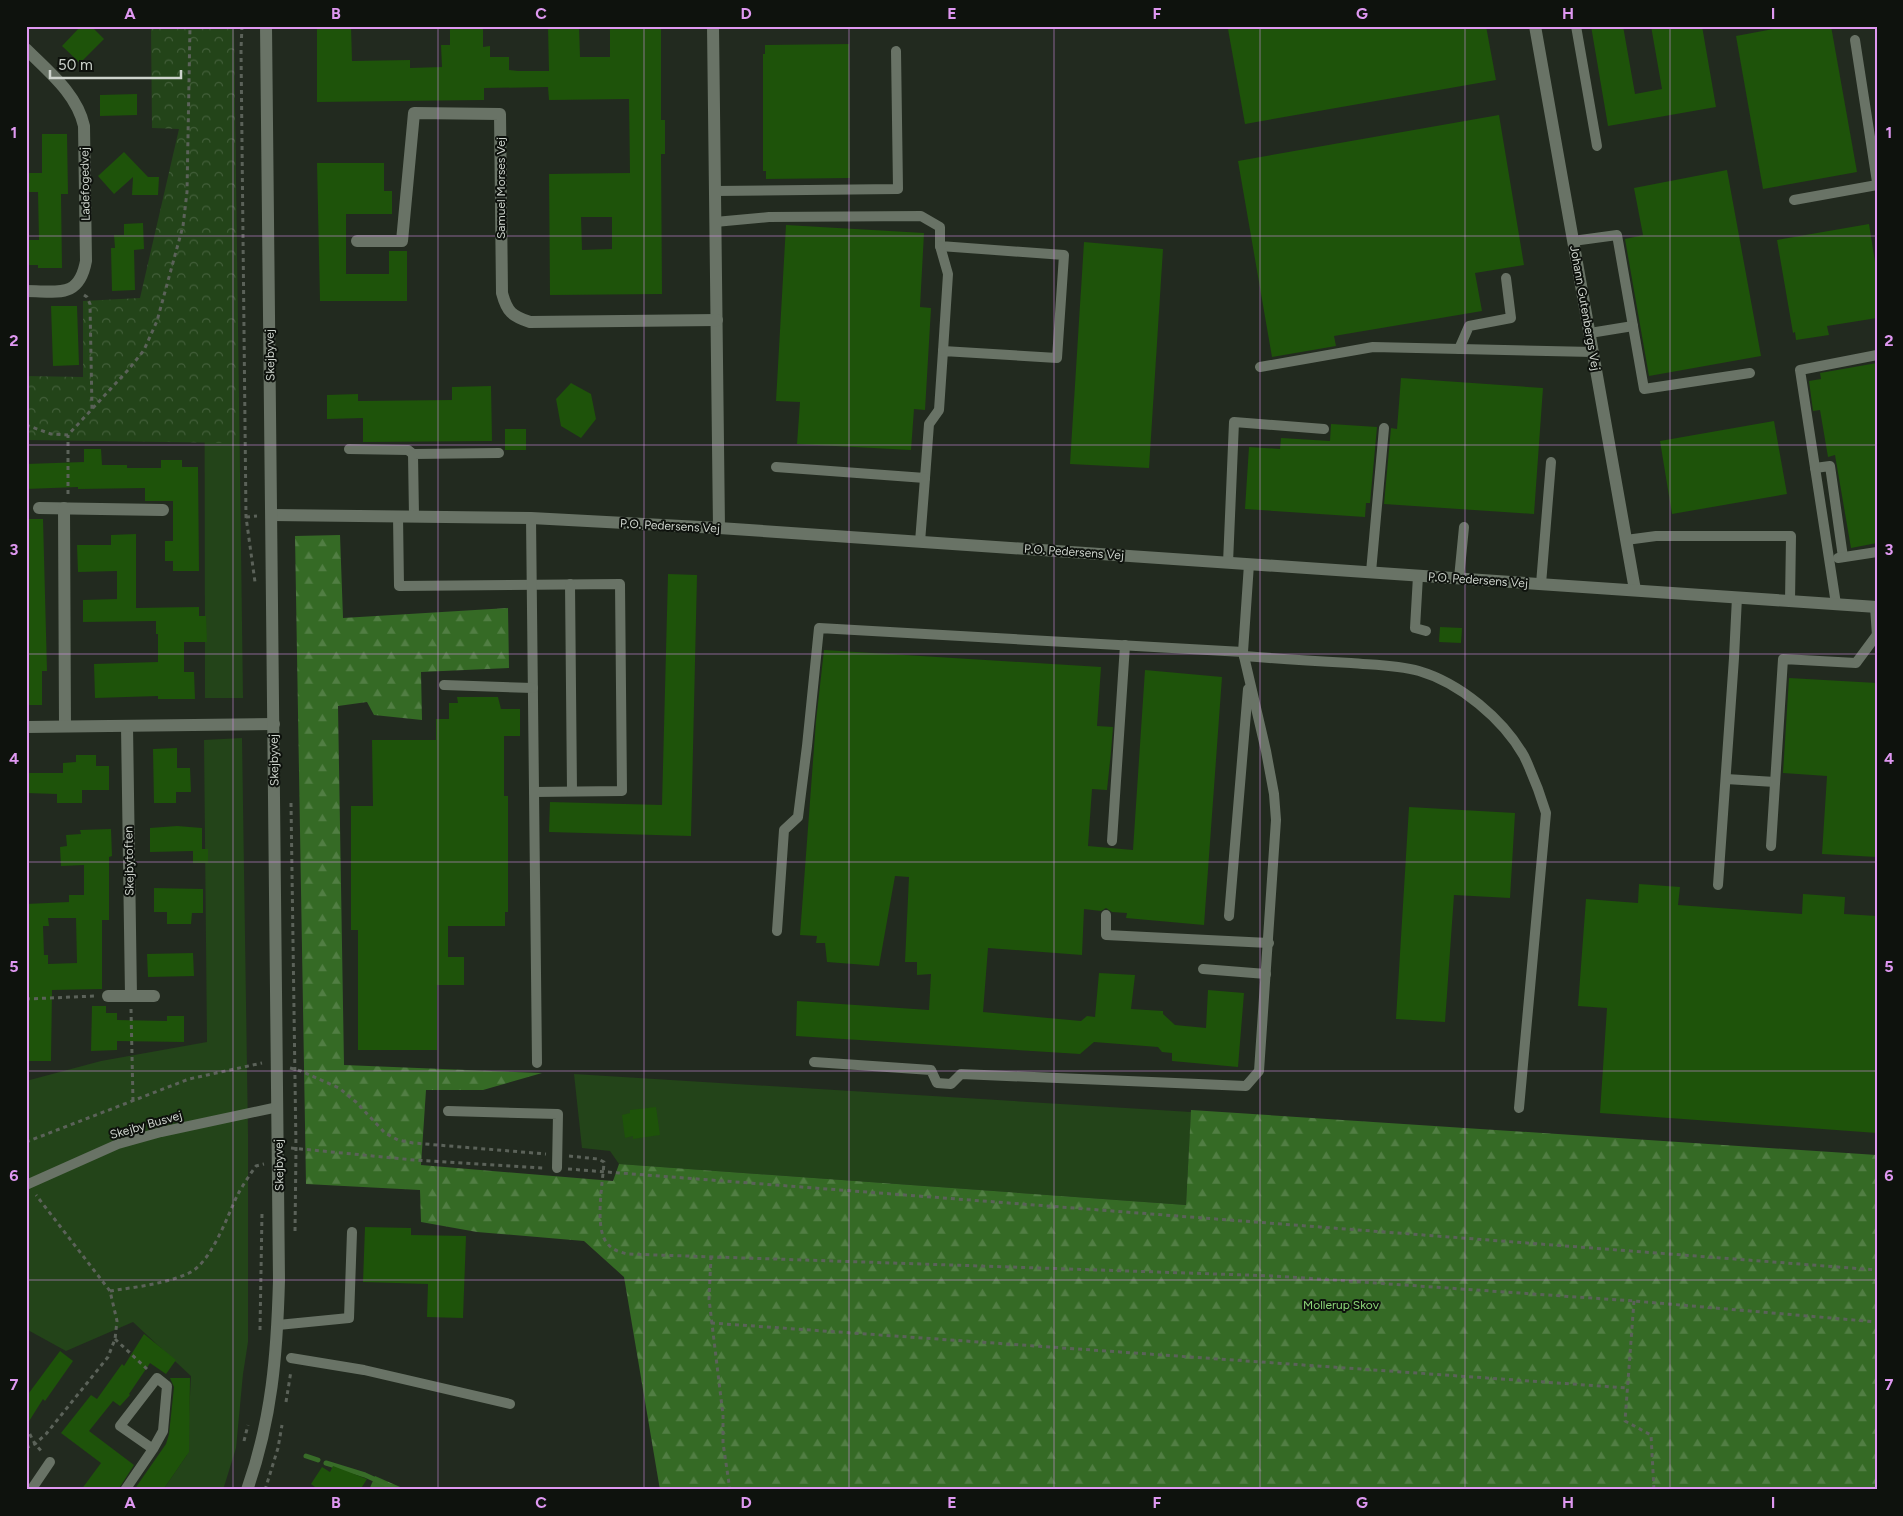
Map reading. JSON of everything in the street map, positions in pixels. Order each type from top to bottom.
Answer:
[{"type":"street","name":"Skejbyvej","points":[[247,1490],[256,1465],[268,1414],[278,1325],[280,1250],[266,26]]},
{"type":"street","points":[[713,26],[719,528]]},
{"type":"street","name":"Johann Gutenbergs Vej","points":[[1535,26],[1635,590]]},
{"type":"street","name":"Ladefogedvej","points":[[26,49],[73,97],[83,119],[86,261],[80,282],[74,286]]},
{"type":"street","name":"Samuel Morses Vej","points":[[357,241],[402,241],[414,113],[500,114],[502,293],[506,307],[515,317],[530,322],[717,320]]},
{"type":"street","points":[[26,291],[63,290],[74,286]]},
{"type":"street","points":[[39,508],[163,510]]},
{"type":"street","points":[[65,726],[66,508]]},
{"type":"street","name":"P.O. Pedersens Vej","points":[[272,515],[531,518],[719,528],[1876,607]]},
{"type":"street","points":[[26,727],[274,724]]},
{"type":"street","name":"Skejbytoften","points":[[127,726],[131,996]]},
{"type":"street","points":[[108,996],[154,996]]},
{"type":"lane","points":[[1576,26],[1597,146]]},
{"type":"lane","points":[[1794,200],[1877,184],[1874,151],[1855,40]]},
{"type":"lane","points":[[715,191],[898,189],[896,51]]},
{"type":"lane","points":[[715,222],[769,217],[921,216],[940,226],[940,246],[948,274],[939,410],[929,424],[920,542]]},
{"type":"lane","points":[[1573,241],[1616,235],[1644,389],[1750,372]]},
{"type":"lane","points":[[940,246],[1064,254],[1057,358],[943,351]]},
{"type":"lane","points":[[1460,349],[1468,326],[1511,318],[1506,278]]},
{"type":"lane","points":[[1590,333],[1632,326]]},
{"type":"lane","points":[[1260,367],[1373,347],[1593,352]]},
{"type":"lane","points":[[1836,604],[1800,370],[1877,355]]},
{"type":"lane","points":[[1228,563],[1234,422],[1324,429]]},
{"type":"lane","points":[[1371,572],[1384,428]]},
{"type":"lane","points":[[349,449],[408,450],[413,454],[499,453]]},
{"type":"lane","points":[[413,454],[414,516]]},
{"type":"lane","points":[[1541,584],[1551,462]]},
{"type":"lane","points":[[1815,468],[1830,466],[1843,557]]},
{"type":"lane","points":[[776,467],[925,478]]},
{"type":"lane","points":[[398,516],[399,586],[620,584],[622,791],[534,792]]},
{"type":"lane","points":[[531,518],[536,1063]]},
{"type":"lane","points":[[1459,578],[1464,527]]},
{"type":"lane","points":[[1626,540],[1656,536],[1791,536],[1790,601]]},
{"type":"lane","points":[[1829,559],[1877,552]]},
{"type":"lane","points":[[814,1062],[931,1070],[936,1083],[951,1084],[961,1074],[1246,1086],[1259,1071],[1276,820],[1274,794],[1244,654],[1249,564]]},
{"type":"lane","points":[[1418,576],[1415,628],[1426,631]]},
{"type":"lane","points":[[570,584],[572,792]]},
{"type":"lane","points":[[1718,885],[1737,597]]},
{"type":"lane","points":[[1771,846],[1784,659],[1856,663],[1876,636],[1876,607]]},
{"type":"lane","points":[[777,931],[784,830],[798,817],[819,628],[1125,645],[1392,666],[1419,671],[1445,681],[1472,698],[1503,728],[1522,754],[1537,784],[1546,813],[1519,1108]]},
{"type":"lane","points":[[1112,841],[1125,645]]},
{"type":"lane","points":[[1229,916],[1249,678]]},
{"type":"lane","points":[[444,685],[533,688]]},
{"type":"lane","points":[[1726,779],[1775,782]]},
{"type":"lane","points":[[1106,915],[1106,935],[1269,943]]},
{"type":"lane","points":[[1203,969],[1266,974]]},
{"type":"lane","name":"Skejby Busvej","points":[[27,1185],[118,1144],[161,1132],[278,1107]]},
{"type":"lane","points":[[448,1111],[558,1114],[558,1168]]},
{"type":"lane","points":[[278,1325],[348,1318],[352,1232]]},
{"type":"lane","points":[[291,1358],[364,1370],[510,1404]]},
{"type":"lane","points":[[125,1490],[153,1449],[163,1431],[166,1386],[157,1378],[120,1426],[153,1449]]},
{"type":"lane","points":[[31,1490],[50,1462]]},
{"type":"path","points":[[66,508],[68,435],[130,369],[144,350],[157,321],[184,226],[187,192],[190,26]]},
{"type":"path","points":[[242,26],[240,49],[246,516],[256,590]]},
{"type":"path","points":[[74,286],[87,297],[90,304],[92,410]]},
{"type":"path","points":[[26,425],[51,434],[68,435]]},
{"type":"path","points":[[26,999],[108,996]]},
{"type":"path","points":[[131,996],[133,1101]]},
{"type":"path","points":[[261,1054],[262,1073]]},
{"type":"path","points":[[26,1142],[189,1079],[261,1063],[277,1062],[339,1088],[356,1102],[384,1133],[398,1140],[413,1143],[598,1158],[604,1162],[600,1224],[602,1235],[607,1244],[614,1250],[628,1254],[1275,1276],[1634,1301],[1877,1322]]},
{"type":"path","points":[[278,1146],[414,1160],[604,1171],[1877,1270]]},
{"type":"path","points":[[262,1155],[262,1174]]},
{"type":"path","points":[[110,1292],[149,1285],[190,1273],[202,1263],[238,1194],[256,1166],[278,1163]]},
{"type":"path","points":[[26,1448],[35,1444],[46,1434],[108,1357],[115,1339],[117,1321],[110,1292],[27,1185]]},
{"type":"path","points":[[260,1330],[262,1204]]},
{"type":"path","points":[[711,1256],[710,1299],[723,1415],[723,1443],[730,1490]]},
{"type":"path","points":[[1634,1301],[1625,1421],[1651,1435],[1654,1490]]},
{"type":"path","points":[[712,1323],[1628,1388]]},
{"type":"path","points":[[115,1339],[157,1378]]},
{"type":"path","points":[[243,1446],[249,1419]]},
{"type":"path","points":[[26,1427],[35,1444],[50,1462]]},
{"type":"green space","points":[[151,26],[234,26],[238,443],[26,440],[26,376],[83,377],[83,301],[140,298],[179,129],[152,128]]},
{"type":"green space","points":[[204,26],[234,26],[243,698],[205,698]]},
{"type":"green space","name":"Mollerup Skov","points":[[340,535],[343,618],[508,608],[509,668],[421,672],[422,720],[374,715],[367,702],[338,706],[344,1065],[542,1073],[483,1090],[426,1090],[421,1165],[613,1181],[619,1164],[1186,1205],[1191,1110],[1877,1155],[1877,1490],[660,1490],[624,1277],[584,1241],[477,1232],[421,1222],[420,1190],[306,1184],[295,536]]},
{"type":"green space","points":[[242,738],[248,1134],[248,1342],[236,1448],[223,1490],[163,1490],[187,1455],[191,1376],[133,1322],[66,1351],[26,1329],[26,1081],[101,1061],[207,1042],[204,740]]},
{"type":"green space","points":[[574,1074],[1191,1112],[1186,1205],[619,1164],[610,1151],[582,1148]]},
{"type":"green space","points":[[375,1476],[407,1490],[369,1490]]},
{"type":"building","points":[[81,26],[91,26],[104,39],[80,63],[62,46]]},
{"type":"building","points":[[317,26],[351,26],[352,61],[410,60],[410,68],[442,67],[441,45],[450,45],[450,26],[483,26],[483,47],[490,46],[490,57],[509,57],[509,70],[549,71],[548,26],[579,26],[580,57],[610,57],[610,26],[661,26],[661,120],[665,120],[665,154],[661,154],[662,294],[550,295],[549,174],[630,173],[629,99],[549,100],[548,87],[484,88],[484,100],[317,102]],"holes":[[[581,217],[612,217],[612,249],[582,250]]]},
{"type":"building","points":[[1246,26],[1486,26],[1496,80],[1245,124],[1228,29]]},
{"type":"building","points":[[1591,26],[1623,26],[1635,94],[1662,89],[1651,26],[1702,26],[1716,107],[1608,126]]},
{"type":"building","points":[[1790,26],[1831,26],[1857,172],[1763,189],[1736,36]]},
{"type":"building","points":[[849,44],[850,178],[766,179],[766,171],[763,171],[763,54],[765,54],[765,45]]},
{"type":"building","points":[[137,94],[137,115],[100,116],[100,95]]},
{"type":"building","points":[[1499,115],[1524,265],[1475,273],[1482,311],[1334,336],[1336,346],[1272,357],[1238,161]]},
{"type":"building","points":[[42,134],[67,134],[68,194],[61,194],[62,268],[38,268],[38,265],[26,265],[26,240],[39,240],[38,192],[26,192],[26,173],[42,173]]},
{"type":"building","points":[[124,152],[148,177],[159,177],[158,195],[132,195],[133,177],[114,194],[98,176]]},
{"type":"building","points":[[317,163],[384,163],[384,191],[392,191],[392,214],[346,214],[346,274],[389,274],[389,251],[407,251],[407,301],[320,301]]},
{"type":"building","points":[[1727,170],[1761,356],[1649,376],[1625,239],[1643,235],[1634,188]]},
{"type":"building","points":[[143,223],[144,249],[134,250],[135,290],[112,291],[111,248],[115,248],[114,235],[124,235],[124,224]]},
{"type":"building","points":[[1869,224],[1877,274],[1877,318],[1827,326],[1829,335],[1796,340],[1795,332],[1793,333],[1777,240]]},
{"type":"building","points":[[786,225],[924,233],[920,307],[931,308],[925,410],[914,409],[911,450],[797,444],[800,402],[776,401]]},
{"type":"building","points":[[1084,242],[1163,249],[1149,468],[1070,464]]},
{"type":"building","points":[[51,306],[77,306],[79,365],[53,366]]},
{"type":"building","points":[[1877,363],[1877,543],[1851,548],[1835,455],[1828,457],[1820,410],[1813,411],[1809,381],[1821,379],[1820,373]]},
{"type":"building","points":[[1401,378],[1543,388],[1534,514],[1384,504],[1391,428],[1397,429]]},
{"type":"building","points":[[571,383],[591,394],[596,419],[581,438],[561,426],[556,399]]},
{"type":"building","points":[[491,386],[492,441],[363,442],[363,418],[327,419],[327,395],[358,394],[358,401],[452,400],[452,387]]},
{"type":"building","points":[[1774,421],[1787,494],[1672,514],[1660,441]]},
{"type":"building","points":[[1331,424],[1377,427],[1370,503],[1366,503],[1365,517],[1245,509],[1249,447],[1280,449],[1281,438],[1330,441]]},
{"type":"building","points":[[505,429],[526,429],[526,450],[505,450]]},
{"type":"building","points":[[84,449],[101,449],[102,465],[127,465],[127,468],[161,468],[161,460],[182,460],[182,467],[198,467],[199,571],[173,571],[173,561],[165,561],[165,541],[173,541],[173,501],[145,501],[145,488],[78,489],[78,487],[26,489],[26,464],[84,462]]},
{"type":"building","points":[[26,519],[43,519],[47,671],[42,671],[42,705],[26,705]]},
{"type":"building","points":[[136,534],[136,608],[199,607],[199,616],[206,616],[207,642],[184,642],[184,672],[194,672],[195,699],[158,699],[158,696],[95,698],[94,664],[158,662],[158,634],[156,634],[156,621],[83,622],[83,600],[117,599],[117,571],[78,572],[77,545],[111,545],[111,535]]},
{"type":"building","points":[[668,574],[697,575],[691,836],[549,832],[550,802],[662,805]]},
{"type":"building","points":[[1440,627],[1462,628],[1461,643],[1439,642]]},
{"type":"building","points":[[824,650],[1101,667],[1097,726],[1113,727],[1107,790],[1092,789],[1088,846],[1133,850],[1145,670],[1222,677],[1204,925],[1126,918],[1127,913],[1112,912],[1106,908],[1101,911],[1084,909],[1082,955],[988,948],[983,1012],[1081,1021],[1087,1016],[1095,1017],[1099,973],[1135,975],[1131,1009],[1163,1011],[1163,1014],[1175,1025],[1206,1028],[1208,990],[1244,993],[1238,1067],[1172,1061],[1172,1053],[1162,1052],[1158,1047],[1094,1042],[1080,1054],[796,1036],[797,1001],[929,1010],[931,974],[917,975],[917,962],[905,962],[909,877],[895,876],[879,966],[827,962],[825,943],[816,943],[817,936],[800,935],[816,721]]},
{"type":"building","points":[[1789,678],[1877,683],[1877,857],[1822,854],[1827,776],[1783,773]]},
{"type":"building","points":[[457,697],[498,697],[501,709],[520,709],[520,736],[504,736],[504,796],[508,796],[508,912],[505,912],[505,926],[448,926],[448,957],[464,957],[464,985],[437,985],[437,1050],[358,1050],[358,930],[351,930],[351,806],[373,806],[372,740],[436,740],[436,719],[449,719],[449,703],[458,703]]},
{"type":"building","points":[[177,748],[177,768],[190,768],[191,792],[176,792],[176,803],[154,803],[153,749]]},
{"type":"building","points":[[76,755],[96,755],[96,766],[109,766],[109,790],[82,790],[82,803],[57,803],[57,794],[26,793],[26,773],[63,773],[63,763],[76,762]]},
{"type":"building","points":[[1409,807],[1515,813],[1510,898],[1454,895],[1445,1022],[1396,1019]]},
{"type":"building","points":[[177,826],[202,828],[202,849],[208,849],[208,863],[193,863],[193,851],[150,852],[150,828]]},
{"type":"building","points":[[111,829],[112,856],[109,857],[109,920],[102,920],[102,989],[52,990],[51,1061],[29,1061],[26,1059],[28,982],[26,982],[26,904],[69,902],[69,895],[84,895],[84,865],[61,866],[60,847],[67,846],[66,835],[81,834],[80,830]],"holes":[[[48,918],[76,918],[77,963],[48,964],[48,955],[44,955],[43,926],[49,926]]]},
{"type":"building","points":[[1639,884],[1680,887],[1678,905],[1802,914],[1803,894],[1845,897],[1844,914],[1877,916],[1877,1133],[1600,1113],[1607,1008],[1578,1006],[1586,899],[1638,903]]},
{"type":"building","points":[[154,888],[203,889],[203,913],[192,913],[191,924],[167,924],[167,912],[154,912]]},
{"type":"building","points":[[193,953],[194,976],[148,977],[147,954]]},
{"type":"building","points":[[92,1006],[106,1006],[106,1013],[117,1013],[117,1020],[167,1021],[167,1016],[184,1016],[184,1042],[117,1041],[117,1050],[91,1051]]},
{"type":"building","points":[[656,1107],[660,1135],[633,1139],[633,1136],[625,1138],[622,1115],[630,1113],[630,1110]]},
{"type":"building","points":[[365,1227],[411,1228],[411,1235],[466,1236],[463,1318],[427,1317],[428,1284],[363,1282]]},
{"type":"building","points":[[144,1334],[176,1360],[166,1374],[150,1363],[130,1395],[120,1406],[113,1401],[89,1431],[134,1465],[118,1490],[81,1490],[101,1463],[61,1433],[91,1395],[97,1399],[122,1364],[124,1366]]},
{"type":"building","points":[[60,1351],[73,1361],[45,1401],[43,1399],[26,1426],[26,1397]]},
{"type":"building","points":[[170,1378],[190,1378],[189,1452],[163,1490],[134,1490],[166,1444],[169,1434],[174,1387]]},
{"type":"building","points":[[333,1466],[367,1479],[360,1490],[319,1490],[311,1484],[322,1467],[330,1472]]},
{"type":"waterway","points":[[306,1456],[318,1460]]},
{"type":"waterway","points":[[326,1463],[365,1475],[398,1490]]}]
